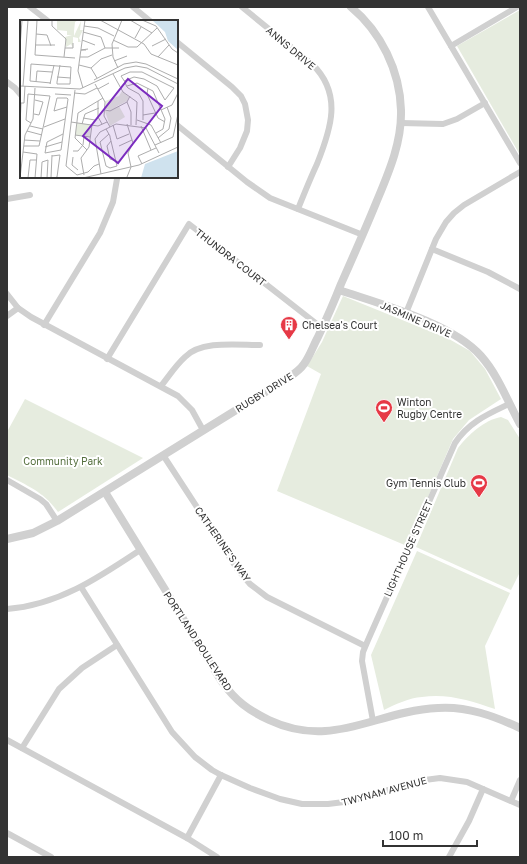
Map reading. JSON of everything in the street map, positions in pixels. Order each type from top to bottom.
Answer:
[{"type":"street","points":[[30,7],[47,20]]},
{"type":"street","points":[[38,13],[42,7]]},
{"type":"street","points":[[133,7],[149,20]]},
{"type":"street","name":"ANNS DRIVE","points":[[242,7],[312,64],[321,74],[328,89],[332,111],[330,127],[325,144],[298,210]]},
{"type":"street","name":"RUGBY DRIVE","points":[[7,539],[33,533],[57,521],[298,370],[306,362],[363,235],[393,162],[401,123],[400,97],[397,82],[388,55],[374,30],[351,7]]},
{"type":"street","points":[[428,7],[520,163]]},
{"type":"street","points":[[451,46],[509,9],[517,7]]},
{"type":"street","points":[[178,43],[232,87],[241,96],[245,104],[248,114],[247,131],[240,148],[228,167]]},
{"type":"street","points":[[7,82],[16,88],[20,94]]},
{"type":"street","points":[[401,123],[429,125],[444,124],[457,119],[484,103]]},
{"type":"street","points":[[178,127],[265,196],[363,235]]},
{"type":"street","points":[[406,313],[441,228],[454,213],[469,202],[520,172]]},
{"type":"street","points":[[44,325],[100,233],[113,202],[116,179]]},
{"type":"street","points":[[7,199],[30,195]]},
{"type":"street","name":"THUNDRA COURT","points":[[107,359],[189,224],[322,328]]},
{"type":"street","points":[[432,249],[488,272],[520,289]]},
{"type":"street","name":"JASMINE DRIVE","points":[[339,290],[406,313],[455,336],[476,350],[490,368],[520,424]]},
{"type":"street","points":[[7,294],[18,308],[44,325],[174,394],[186,403],[195,414],[203,430]]},
{"type":"street","points":[[7,316],[18,308]]},
{"type":"street","points":[[161,386],[185,356],[198,349],[212,345],[260,345]]},
{"type":"street","name":"LIGHTHOUSE STREET","points":[[373,721],[362,666],[362,657],[365,646],[455,442],[475,421],[509,404]]},
{"type":"street","name":"CATHERINE'S WAY","points":[[163,456],[238,570],[250,584],[267,596],[365,646]]},
{"type":"street","points":[[7,480],[40,499],[46,504],[57,521]]},
{"type":"street","name":"PORTLAND BOULEVARD","points":[[105,492],[214,670],[226,688],[240,703],[272,721],[296,730],[306,731],[341,730],[416,710],[451,708],[479,712],[520,728]]},
{"type":"street","points":[[7,609],[42,603],[64,595],[81,587],[140,550]]},
{"type":"street","name":"TWYNAM AVENUE","points":[[81,587],[172,732],[195,757],[221,775],[280,799],[314,805],[352,801],[417,781],[440,778],[458,780],[520,805]]},
{"type":"street","points":[[22,748],[59,689],[78,671],[117,645]]},
{"type":"street","points":[[7,740],[187,838],[217,857]]},
{"type":"street","points":[[187,838],[221,775]]},
{"type":"street","points":[[511,801],[520,780]]},
{"type":"street","points":[[449,857],[469,821],[483,789]]},
{"type":"street","points":[[7,833],[51,857]]},
{"type":"green space","points":[[520,10],[520,155],[457,46]]},
{"type":"green space","name":"Winton Rugby Centre","points":[[343,296],[449,339],[470,351],[485,369],[501,399],[469,420],[453,439],[407,546],[277,491],[321,374],[307,366],[322,342]]},
{"type":"green space","name":"Community Park","points":[[25,399],[143,458],[58,512],[41,494],[7,475],[7,432]]},
{"type":"green space","name":"Gym Tennis Club","points":[[501,417],[508,420],[520,439],[520,572],[511,590],[416,547],[458,448],[477,429],[489,421]]},
{"type":"green space","points":[[417,551],[510,593],[485,646],[495,709],[459,698],[431,696],[407,700],[384,710],[371,655]]},
{"type":"place","name":"Chelsea's Court","points":[[289,340]]},
{"type":"place","name":"Winton Rugby Centre","points":[[384,423]]},
{"type":"place","name":"Gym Tennis Club","points":[[479,498]]}]
